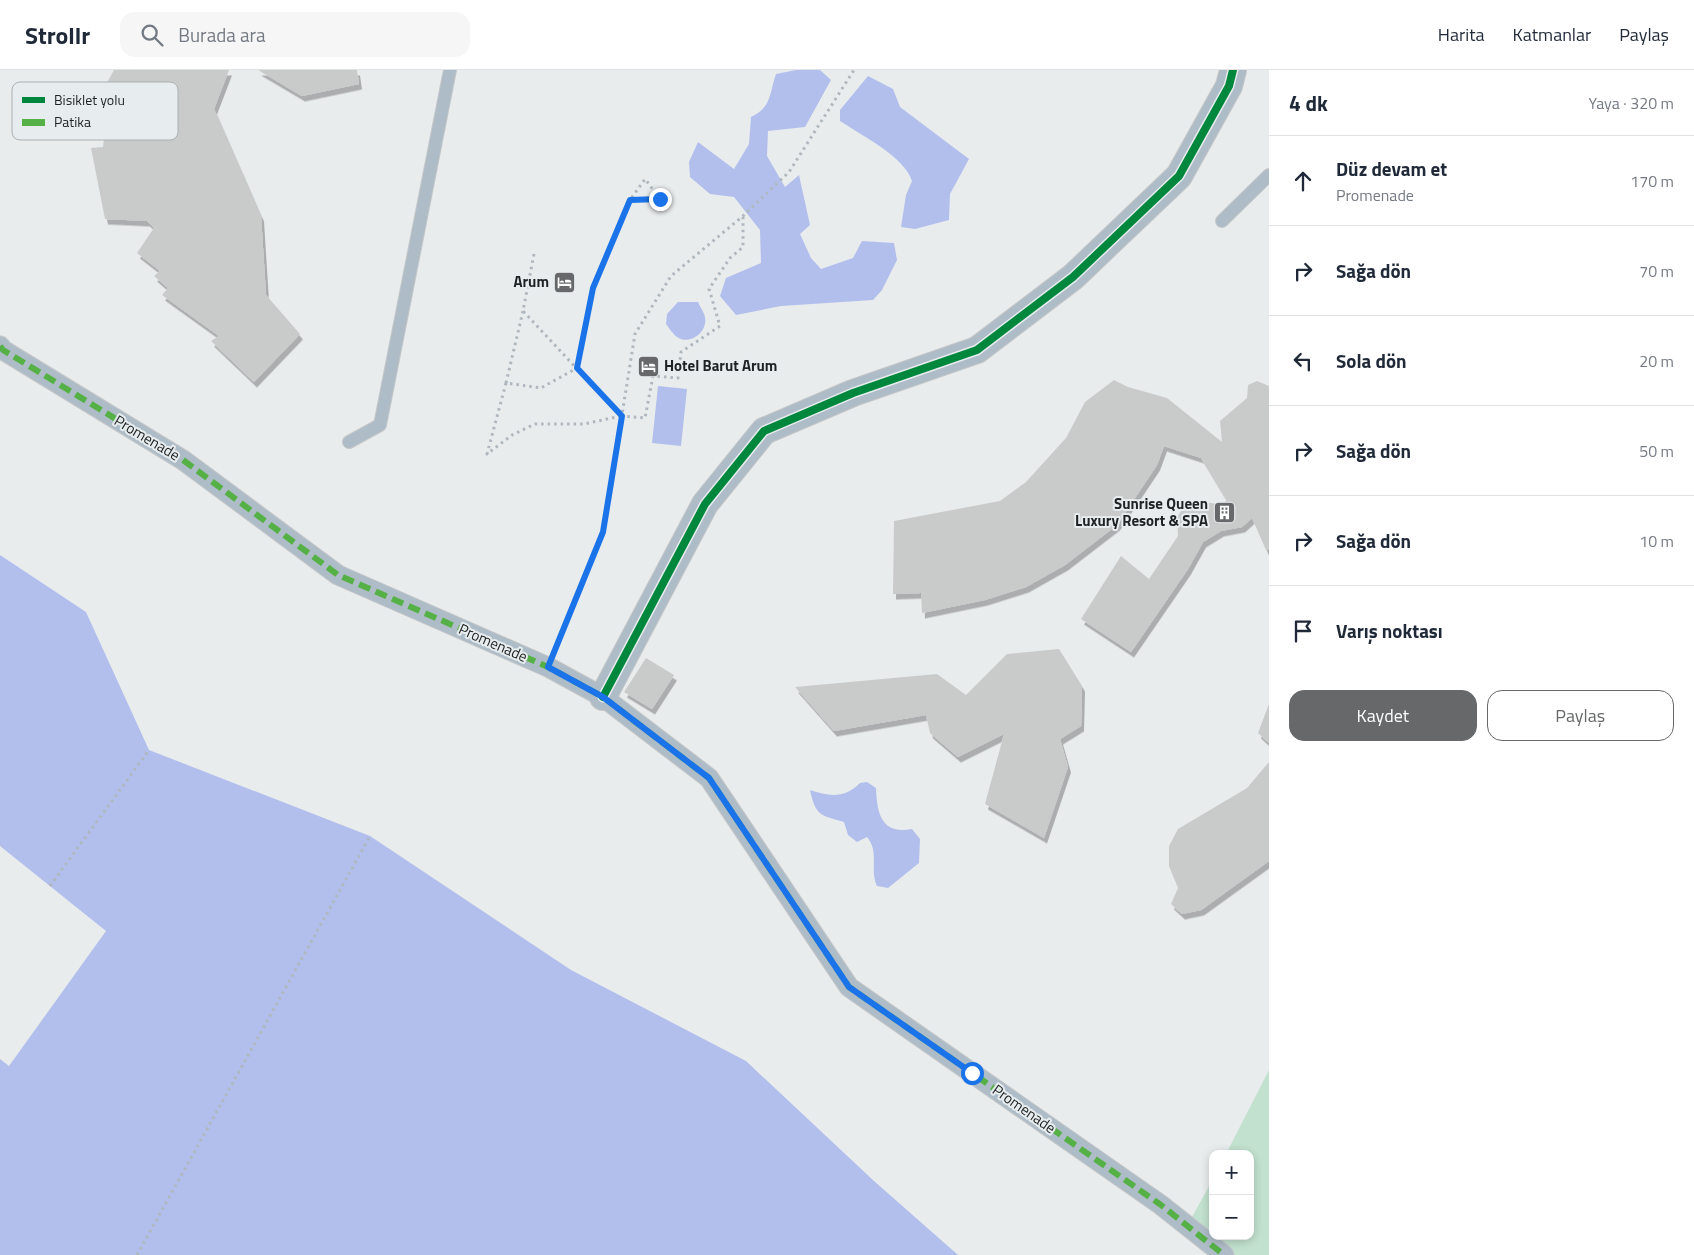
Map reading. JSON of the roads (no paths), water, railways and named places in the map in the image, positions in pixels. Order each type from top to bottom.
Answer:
[{"type":"street","points":[[603,697],[705,504],[764,431],[853,392],[977,350],[1073,276],[1179,176],[1229,86],[1233,70]]},
{"type":"street","name":"Promenade","points":[[0,346],[183,460],[338,575],[548,667],[603,697],[709,778],[849,987],[1161,1205],[1224,1255]]},
{"type":"lane","points":[[349,442],[380,425],[450,70]]},
{"type":"lane","points":[[1222,221],[1269,175]]},
{"type":"water","points":[[796,70],[820,70],[831,80],[805,127],[768,131],[767,156],[785,187],[799,175],[810,225],[800,234],[811,258],[821,269],[853,258],[862,241],[894,243],[897,260],[882,290],[873,300],[781,306],[736,315],[720,296],[726,278],[761,263],[760,230],[734,197],[710,194],[690,177],[689,162],[698,142],[734,169],[749,144],[751,117],[763,109],[769,99],[776,74]]},
{"type":"water","points":[[868,76],[893,89],[900,107],[969,159],[950,194],[949,220],[915,229],[901,227],[906,195],[912,181],[908,172],[892,155],[840,121],[840,110]]},
{"type":"water","points":[[678,302],[698,302],[704,313],[704,328],[692,339],[687,340],[677,337],[666,324],[667,314]]},
{"type":"water","points":[[658,386],[687,389],[681,446],[652,443]]},
{"type":"water","points":[[0,555],[86,612],[149,750],[370,836],[571,970],[746,1061],[874,1181],[958,1255],[0,1255]]},
{"type":"water","points":[[867,782],[876,788],[880,814],[887,825],[893,829],[912,829],[920,839],[919,863],[888,888],[877,886],[874,873],[873,849],[867,837],[857,842],[848,835],[844,822],[821,814],[817,810],[810,790],[837,795],[849,791],[860,783]]},
{"type":"place","name":"Arum","points":[[565,282]]},
{"type":"place","name":"Hotel Barut Arum","points":[[648,366]]},
{"type":"place","name":"Sunrise Queen Luxury Resort & SPA","points":[[1224,513]]}]
